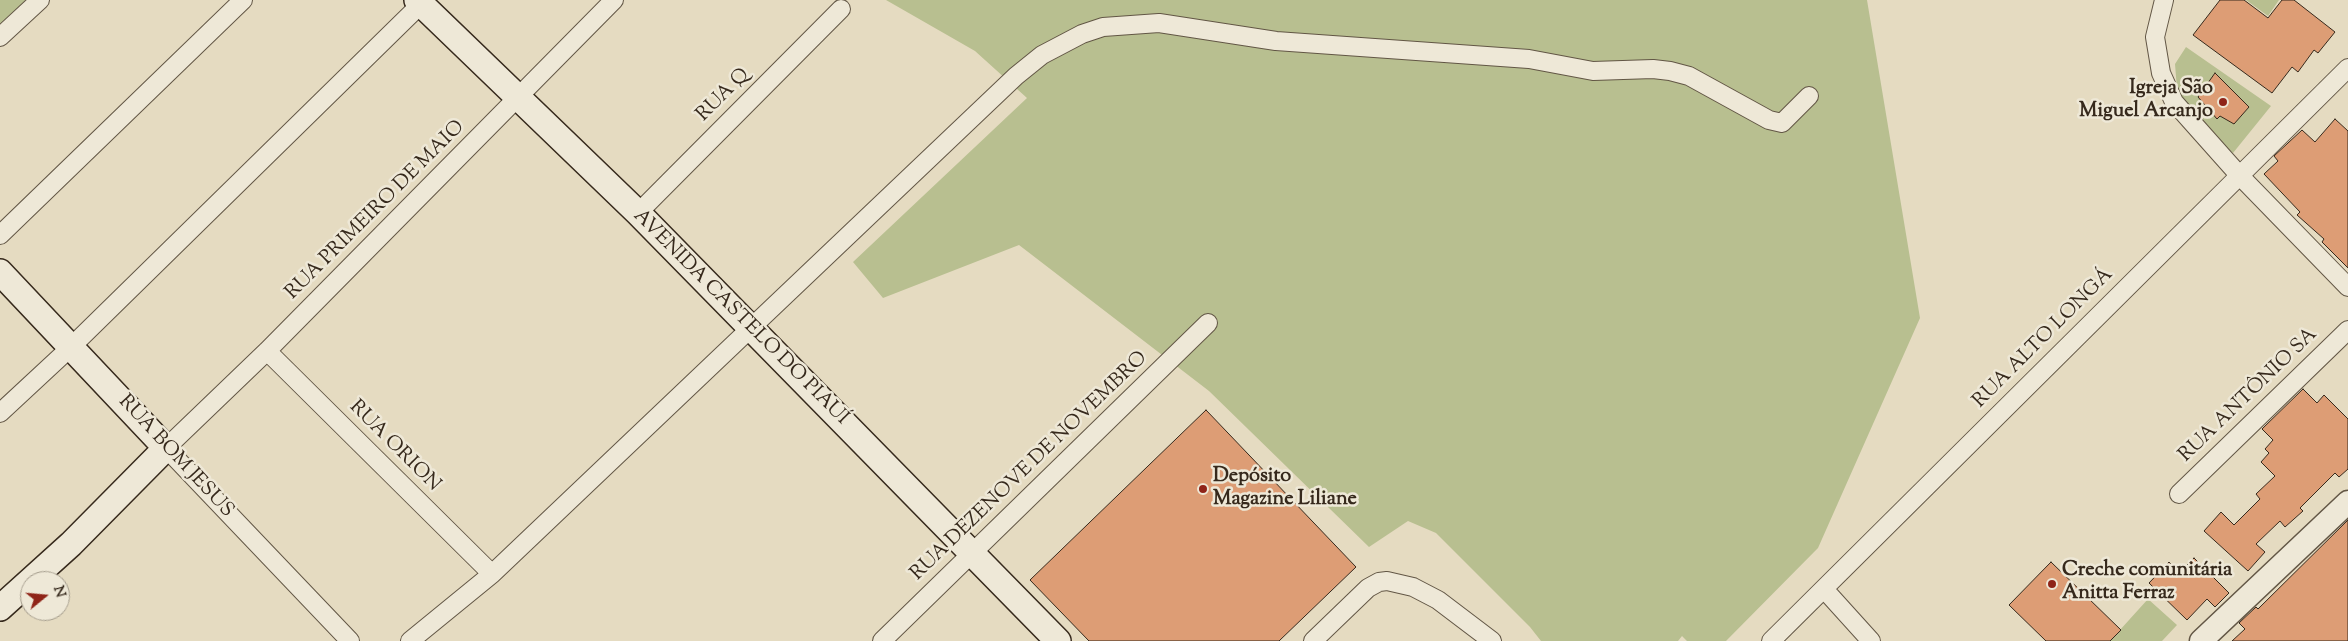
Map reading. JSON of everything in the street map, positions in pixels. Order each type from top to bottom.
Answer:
[{"type":"main road","name":"AVENIDA CASTELO DO PIAUÍ","points":[[419,2],[638,213],[1058,641]]},
{"type":"main road","name":"RUA BOM JESUS","points":[[0,272],[166,448]]},
{"type":"main road","points":[[0,608],[71,544],[166,448]]},
{"type":"street","points":[[0,37],[40,0]]},
{"type":"street","points":[[0,235],[243,0]]},
{"type":"street","name":"RUA PRIMEIRO DE MAIO","points":[[166,448],[267,351],[614,0]]},
{"type":"street","points":[[2164,0],[2155,37],[2164,80],[2174,102],[2239,175],[2348,287]]},
{"type":"street","points":[[0,413],[71,347],[419,2]]},
{"type":"street","name":"RUA Q","points":[[638,213],[841,9]]},
{"type":"street","points":[[410,641],[492,574],[752,329],[1016,76],[1053,49],[1082,34],[1103,27],[1159,23],[1276,41],[1529,59],[1593,71],[1653,69],[1670,71],[1689,76],[1769,120],[1782,123],[1809,96]]},
{"type":"street","name":"RUA ALTO LONGÁ","points":[[1771,641],[2348,68]]},
{"type":"street","name":"RUA DEZENOVE DE NOVEMBRO","points":[[882,641],[1208,323]]},
{"type":"street","name":"RUA ANTÔNIO SA","points":[[2179,494],[2348,330]]},
{"type":"street","name":"RUA ORION","points":[[267,351],[492,574]]},
{"type":"street","name":"RUA BOM JESUS","points":[[166,448],[350,641]]},
{"type":"street","points":[[2201,641],[2348,502]]},
{"type":"street","points":[[1313,641],[1368,588],[1379,582],[1387,581],[1413,587],[1438,600],[1492,641]]},
{"type":"street","points":[[1824,589],[1870,641]]},
{"type":"green space","points":[[0,0],[29,0],[0,27]]},
{"type":"green space","points":[[886,0],[1867,0],[1920,318],[1818,548],[1726,641],[1687,641],[1682,636],[1678,641],[1541,641],[1530,627],[1436,533],[1408,521],[1369,547],[1209,391],[1019,245],[883,298],[853,262],[1027,98],[975,51]]},
{"type":"green space","points":[[2246,0],[2279,0],[2268,16]]},
{"type":"green space","points":[[2186,47],[2271,106],[2233,153],[2194,117],[2177,89],[2175,64]]},
{"type":"green space","points":[[2148,599],[2177,625],[2162,641],[2110,641]]},
{"type":"building","points":[[2220,0],[2244,0],[2268,18],[2282,0],[2294,0],[2335,32],[2318,53],[2314,50],[2298,72],[2292,67],[2272,93],[2193,35]]},
{"type":"building","name":"Igreja São Miguel Arcanjo","points":[[2215,73],[2249,107],[2234,124],[2220,116],[2217,119],[2198,97]]},
{"type":"building","points":[[2335,119],[2348,131],[2348,268],[2322,242],[2324,239],[2297,215],[2300,212],[2264,174],[2278,161],[2274,156],[2302,130],[2315,142]]},
{"type":"building","points":[[2303,389],[2317,403],[2324,395],[2348,419],[2348,469],[2339,477],[2335,473],[2300,508],[2303,511],[2285,527],[2280,521],[2256,544],[2265,552],[2248,571],[2204,531],[2221,512],[2234,525],[2260,499],[2256,494],[2275,476],[2261,462],[2269,453],[2265,449],[2273,440],[2262,429]]},
{"type":"building","name":"Depósito Magazine Liliane","points":[[1206,410],[1356,567],[1279,641],[1089,641],[1030,580]]},
{"type":"building","points":[[2348,520],[2348,641],[2232,641],[2245,629],[2239,623],[2256,607],[2258,609]]},
{"type":"building","points":[[2194,558],[2229,593],[2215,607],[2207,599],[2187,620],[2149,583],[2169,562],[2179,573]]},
{"type":"building","name":"Creche comunitária Anitta Ferraz","points":[[2051,562],[2121,630],[2110,641],[2046,641],[2009,605]]},
{"type":"place","name":"Igreja São Miguel Arcanjo","points":[[2223,102]]},
{"type":"place","name":"Depósito Magazine Liliane","points":[[1203,489]]},
{"type":"place","name":"Creche comunitária Anitta Ferraz","points":[[2052,584]]}]
